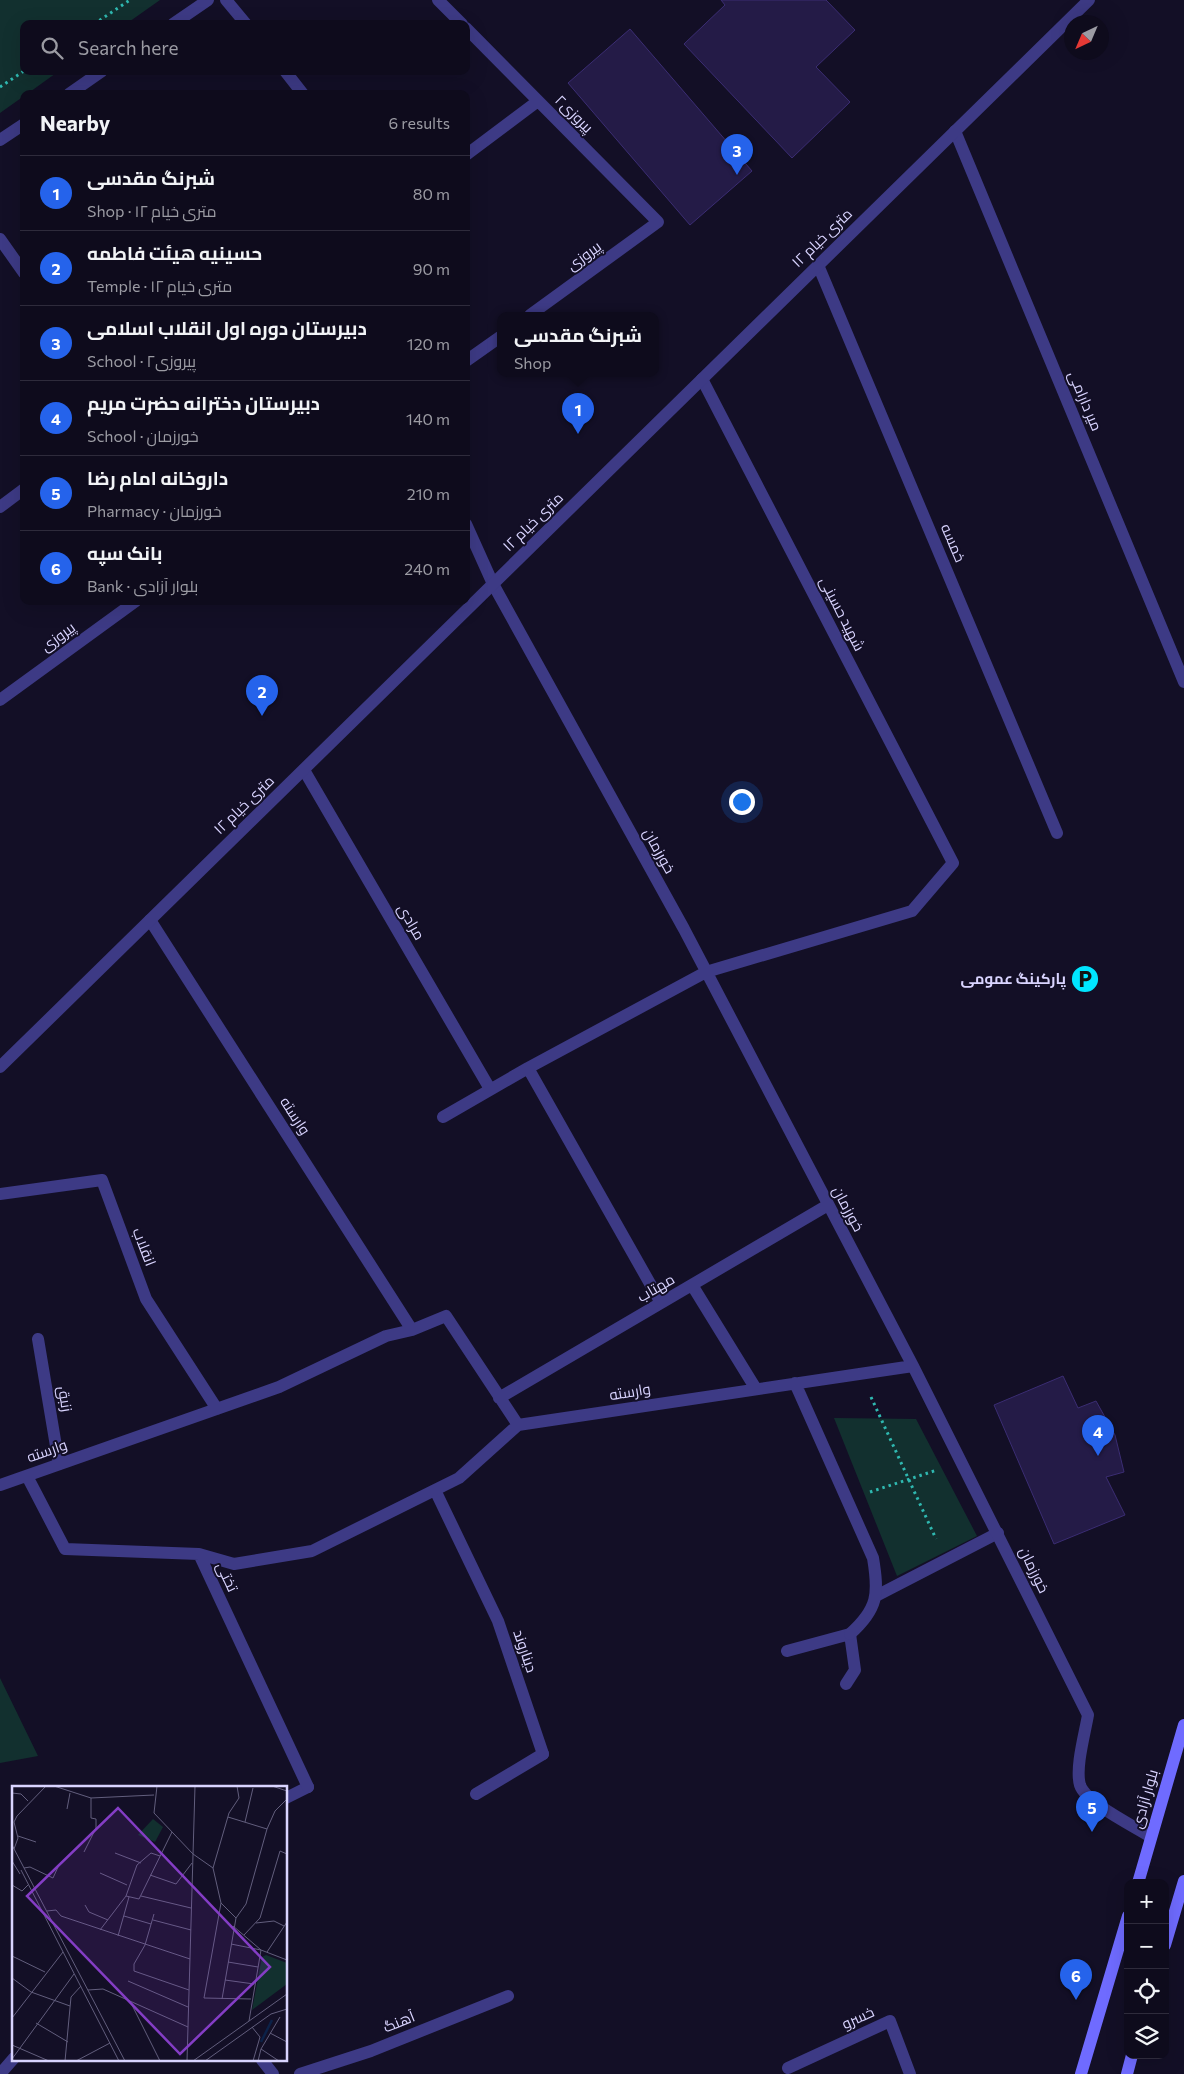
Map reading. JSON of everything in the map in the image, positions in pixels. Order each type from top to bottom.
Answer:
[{"type":"main road","name":"بلوار آزادی","points":[[1139,1879],[1184,1725]]},
{"type":"main road","points":[[1169,1931],[1184,1881]]},
{"type":"main road","points":[[1081,2074],[1126,1924]]},
{"type":"main road","points":[[1127,2074],[1131,2059]]},
{"type":"street","points":[[179,20],[208,0]]},
{"type":"street","points":[[226,0],[243,20]]},
{"type":"street","points":[[438,0],[458,20]]},
{"type":"street","name":"۱۲ متری خیام","points":[[0,1067],[1089,0]]},
{"type":"street","name":"پیروزی۲","points":[[470,32],[658,222]]},
{"type":"street","points":[[87,89],[99,75]]},
{"type":"street","points":[[288,75],[300,90]]},
{"type":"street","points":[[470,152],[538,101]]},
{"type":"street","points":[[0,140],[20,127]]},
{"type":"street","name":"میر دارامی","points":[[955,131],[1182,676]]},
{"type":"street","name":"پیروزی","points":[[534,312],[658,222]]},
{"type":"street","points":[[0,239],[20,267]]},
{"type":"street","name":"خمسه","points":[[818,265],[1057,833]]},
{"type":"street","points":[[470,358],[497,338]]},
{"type":"street","name":"شهید حسینی","points":[[702,379],[953,863],[912,912],[706,972]]},
{"type":"street","points":[[0,506],[20,492]]},
{"type":"street","name":"خورزمان","points":[[470,533],[494,584],[706,972],[913,1366],[1088,1715],[1080,1765],[1080,1784],[1087,1796],[1151,1837]]},
{"type":"street","name":"پیروزی","points":[[0,700],[131,605]]},
{"type":"street","points":[[1182,676],[1184,656]]},
{"type":"street","name":"مرادی","points":[[304,770],[490,1090]]},
{"type":"street","name":"وارسته","points":[[150,920],[412,1330]]},
{"type":"street","points":[[443,1117],[528,1068],[706,972]]},
{"type":"street","points":[[528,1068],[661,1304]]},
{"type":"street","name":"انقلاب","points":[[0,1194],[102,1180],[146,1299],[217,1409]]},
{"type":"street","name":"مهتاب","points":[[499,1398],[828,1206]]},
{"type":"street","points":[[692,1285],[756,1389]]},
{"type":"street","name":"وارسته","points":[[0,1485],[279,1387],[386,1336],[412,1330],[446,1316],[518,1425],[913,1366]]},
{"type":"street","name":"زنبق","points":[[38,1339],[59,1464]]},
{"type":"street","points":[[787,1651],[850,1634],[865,1620],[874,1605],[877,1583],[873,1558],[795,1383]]},
{"type":"street","points":[[199,1554],[234,1564],[312,1551],[459,1478],[518,1425]]},
{"type":"street","name":"تختی","points":[[27,1476],[65,1548],[199,1554],[308,1786],[288,1797]]},
{"type":"street","name":"دیناروند","points":[[435,1490],[498,1621],[543,1754],[476,1794]]},
{"type":"street","points":[[876,1596],[998,1533]]},
{"type":"street","points":[[846,1684],[855,1670],[850,1634]]},
{"type":"street","name":"آهنگ","points":[[300,2074],[371,2051],[508,1996]]},
{"type":"street","name":"خسرو","points":[[788,2068],[890,2021],[910,2074]]},
{"type":"street","points":[[0,2074],[12,2060]]},
{"type":"street","points":[[264,2062],[273,2074]]},
{"type":"path","points":[[100,20],[130,0]]},
{"type":"path","points":[[0,87],[20,74]]},
{"type":"path","points":[[861,1374],[945,1560]]},
{"type":"path","points":[[847,1500],[961,1461]]},
{"type":"green space","points":[[0,0],[160,0],[132,20],[20,20],[20,75],[53,75],[33,90],[20,90],[20,99],[0,113]]},
{"type":"green space","points":[[834,1418],[916,1419],[977,1536],[897,1576]]},
{"type":"green space","points":[[0,1678],[38,1756],[0,1763]]},
{"type":"building","points":[[721,0],[826,0],[855,30],[816,67],[850,102],[792,158],[684,44],[725,5]]},
{"type":"building","points":[[630,29],[752,171],[690,225],[568,83]]},
{"type":"building","points":[[1063,1376],[1078,1408],[1096,1401],[1115,1435],[1124,1472],[1106,1477],[1125,1515],[1054,1544],[994,1405]]},
{"type":"place","name":"دبیرستان دوره اول انقلاب اسلامی","points":[[737,175]]},
{"type":"place","name":"شبرنگ مقدسی","points":[[578,434]]},
{"type":"place","name":"حسینیه هیئت فاطمه","points":[[262,716]]},
{"type":"place","name":"پارکینگ عمومی","points":[[1085,979]]},
{"type":"place","name":"دبیرستان دخترانه حضرت مریم","points":[[1098,1456]]},
{"type":"place","name":"داروخانه امام رضا","points":[[1092,1832]]},
{"type":"place","name":"بانک سپه","points":[[1076,2000]]}]
